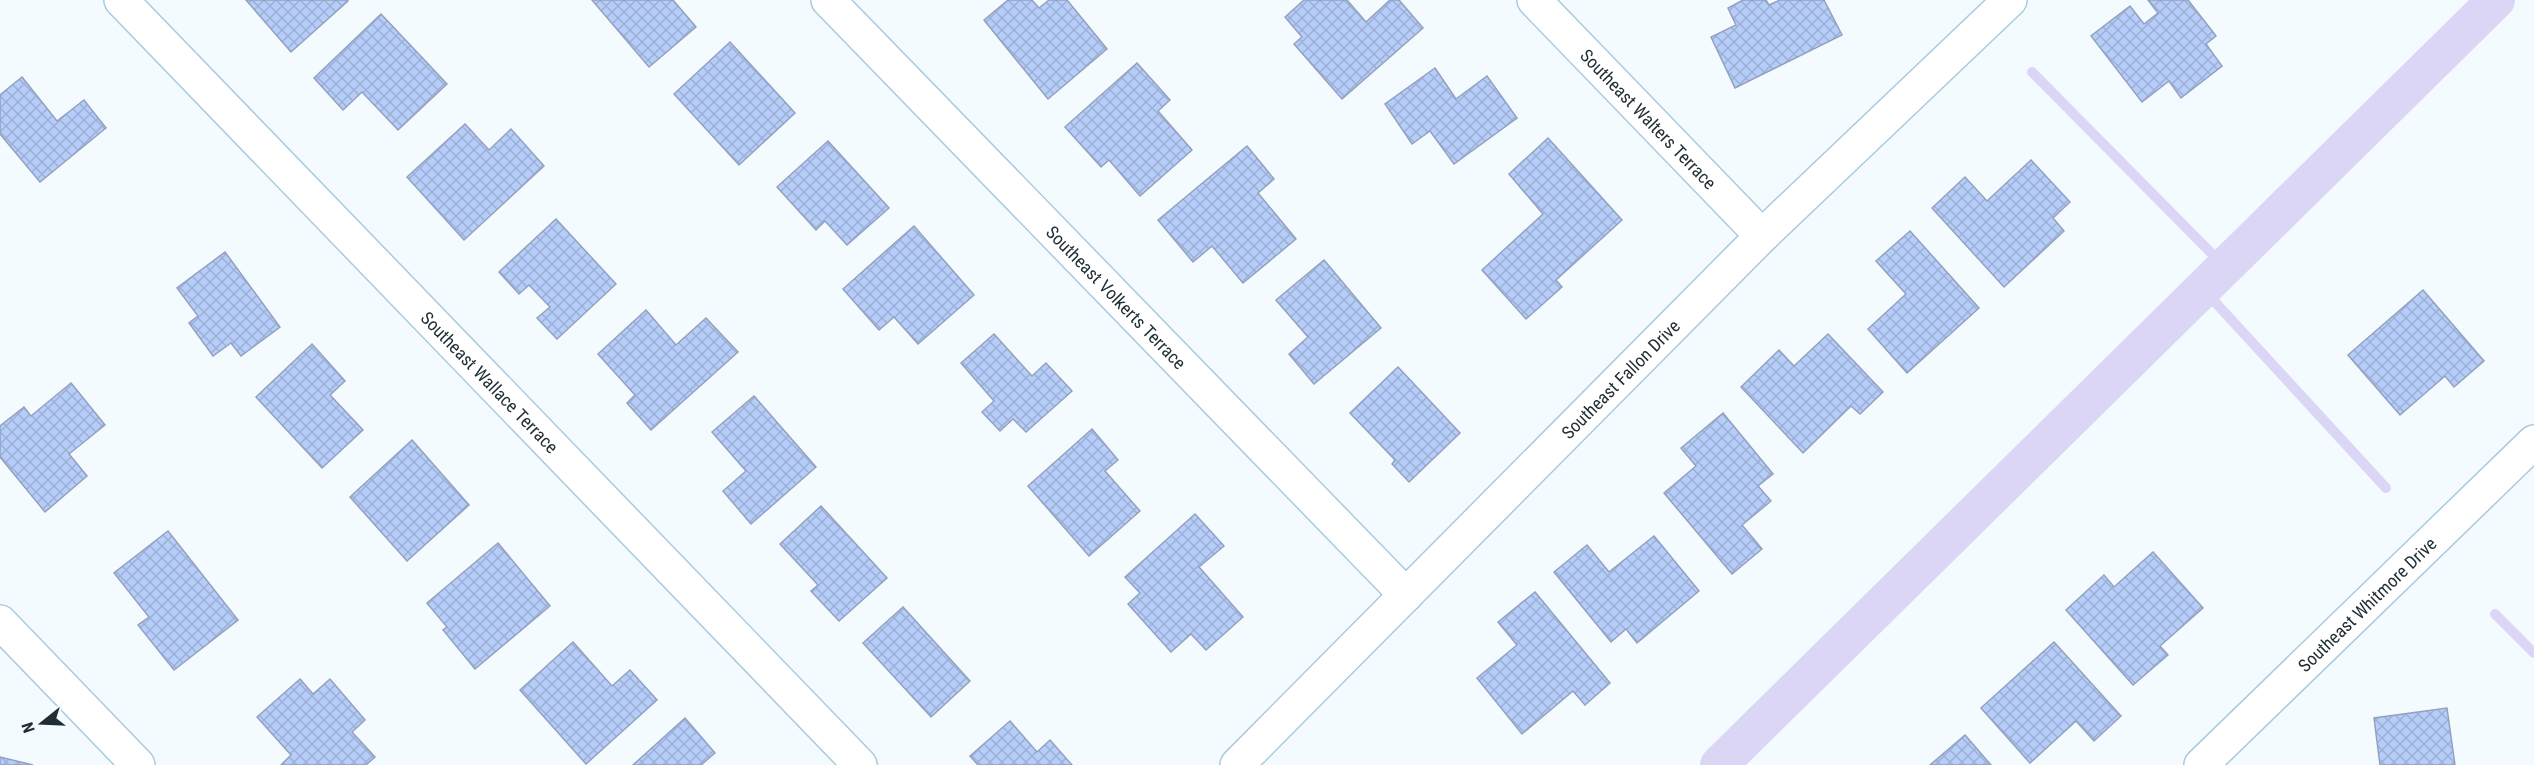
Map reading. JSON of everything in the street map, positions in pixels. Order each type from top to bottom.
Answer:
[{"type":"street","name":"Southeast Wallace Terrace","points":[[121,0],[860,765]]},
{"type":"street","name":"Southeast Volkerts Terrace","points":[[828,0],[1406,595]]},
{"type":"street","name":"Southeast Walters Terrace","points":[[1534,0],[1762,236]]},
{"type":"street","name":"Southeast Fallon Drive","points":[[1237,765],[1762,236],[2010,0]]},
{"type":"street","name":"Southeast Whitmore Drive","points":[[2212,761],[2534,442]]},
{"type":"street","points":[[0,622],[138,765]]},
{"type":"building","points":[[246,0],[347,0],[348,1],[291,52]]},
{"type":"building","points":[[592,0],[673,0],[696,27],[649,67]]},
{"type":"building","points":[[1008,0],[1032,0],[1039,8],[1049,0],[1067,0],[1107,49],[1048,99],[984,20]]},
{"type":"building","points":[[1304,0],[1347,0],[1366,22],[1390,0],[1399,0],[1423,28],[1342,99],[1294,44],[1302,37],[1285,17]]},
{"type":"building","points":[[1743,0],[1766,0],[1769,5],[1780,0],[1824,0],[1842,35],[1735,88],[1711,37],[1736,25],[1728,8]]},
{"type":"building","points":[[2148,0],[2188,0],[2216,36],[2206,44],[2222,66],[2181,98],[2169,81],[2142,102],[2091,36],[2130,6],[2144,24],[2158,13]]},
{"type":"building","points":[[381,14],[447,84],[398,130],[362,92],[343,110],[314,78]]},
{"type":"building","points":[[730,42],[795,113],[739,165],[674,94]]},
{"type":"building","points":[[1137,63],[1170,100],[1158,111],[1192,150],[1140,196],[1109,160],[1101,167],[1065,127]]},
{"type":"building","points":[[1435,68],[1456,99],[1487,76],[1517,118],[1454,164],[1430,131],[1412,144],[1385,104]]},
{"type":"building","points":[[22,77],[57,121],[84,100],[106,128],[40,182],[0,134],[0,95]]},
{"type":"building","points":[[465,124],[489,150],[511,129],[544,166],[464,240],[407,177]]},
{"type":"building","points":[[1548,138],[1622,220],[1556,280],[1562,287],[1526,319],[1482,270],[1543,214],[1509,174]]},
{"type":"building","points":[[828,141],[889,208],[847,245],[825,221],[816,230],[777,187]]},
{"type":"building","points":[[1247,146],[1274,179],[1258,193],[1296,239],[1243,283],[1212,246],[1193,262],[1158,220]]},
{"type":"building","points":[[2031,160],[2070,202],[2053,218],[2064,231],[2004,287],[1932,208],[1965,177],[1987,201]]},
{"type":"building","points":[[556,219],[616,284],[557,339],[537,318],[550,307],[529,285],[519,294],[499,272]]},
{"type":"building","points":[[914,226],[974,295],[918,344],[894,317],[879,330],[843,289]]},
{"type":"building","points":[[1910,231],[1979,308],[1907,373],[1868,329],[1906,294],[1876,261]]},
{"type":"building","points":[[225,252],[280,327],[241,356],[231,343],[213,356],[189,323],[198,316],[177,288]]},
{"type":"building","points":[[1324,260],[1381,328],[1314,384],[1289,354],[1308,337],[1276,300]]},
{"type":"building","points":[[2423,290],[2484,361],[2454,387],[2445,376],[2400,415],[2348,355]]},
{"type":"building","points":[[646,310],[676,345],[706,318],[738,352],[651,430],[627,403],[635,395],[598,354]]},
{"type":"building","points":[[994,334],[1032,376],[1046,363],[1072,391],[1026,432],[1013,419],[1000,431],[982,412],[994,401],[961,363]]},
{"type":"building","points":[[1828,334],[1883,392],[1860,414],[1851,406],[1803,453],[1741,387],[1779,350],[1794,366]]},
{"type":"building","points":[[312,344],[345,381],[330,395],[363,430],[322,468],[256,397]]},
{"type":"building","points":[[1398,367],[1460,433],[1409,482],[1392,464],[1395,460],[1350,413]]},
{"type":"building","points":[[71,383],[105,425],[69,454],[87,476],[45,512],[0,457],[0,426],[24,407],[31,416]]},
{"type":"building","points":[[754,396],[816,467],[751,524],[723,491],[746,471],[712,432]]},
{"type":"building","points":[[1723,413],[1773,474],[1758,486],[1771,501],[1742,525],[1762,549],[1732,574],[1664,493],[1696,466],[1681,448]]},
{"type":"building","points":[[1092,429],[1118,460],[1105,471],[1140,511],[1089,556],[1028,486]]},
{"type":"building","points":[[412,440],[469,505],[407,561],[350,497]]},
{"type":"building","points":[[821,506],[887,578],[839,621],[811,591],[818,585],[780,544]]},
{"type":"building","points":[[1195,514],[1224,546],[1199,567],[1243,617],[1206,650],[1191,634],[1171,652],[1128,604],[1140,593],[1125,577]]},
{"type":"building","points":[[168,531],[238,620],[174,670],[138,625],[149,617],[114,573]]},
{"type":"building","points":[[1654,536],[1699,591],[1637,643],[1626,629],[1611,642],[1554,572],[1587,545],[1609,572]]},
{"type":"building","points":[[498,543],[550,606],[475,669],[443,630],[447,627],[427,603]]},
{"type":"building","points":[[2153,552],[2203,608],[2160,646],[2168,655],[2133,685],[2066,610],[2104,575],[2114,587]]},
{"type":"building","points":[[1535,592],[1610,683],[1585,705],[1573,691],[1522,734],[1477,678],[1517,645],[1498,622]]},
{"type":"building","points":[[903,607],[970,681],[931,717],[863,643]]},
{"type":"building","points":[[573,642],[612,686],[630,670],[657,700],[586,764],[520,690]]},
{"type":"building","points":[[2054,642],[2121,716],[2094,741],[2076,721],[2030,763],[1981,708]]},
{"type":"building","points":[[300,679],[313,694],[330,679],[365,720],[352,732],[375,757],[366,765],[281,765],[291,755],[257,717]]},
{"type":"building","points":[[2447,708],[2455,765],[2380,765],[2374,718]]},
{"type":"building","points":[[685,718],[715,753],[701,765],[633,765]]},
{"type":"building","points":[[1010,721],[1037,752],[1050,740],[1072,765],[978,765],[970,756]]},
{"type":"building","points":[[1965,735],[1991,765],[1930,765]]},
{"type":"building","points":[[0,757],[33,765],[0,765]]},
{"type":"waterway","points":[[1719,765],[2496,0]]},
{"type":"waterway","points":[[2032,72],[2225,267]]},
{"type":"waterway","points":[[2203,289],[2386,488]]},
{"type":"waterway","points":[[2495,614],[2534,653]]}]
